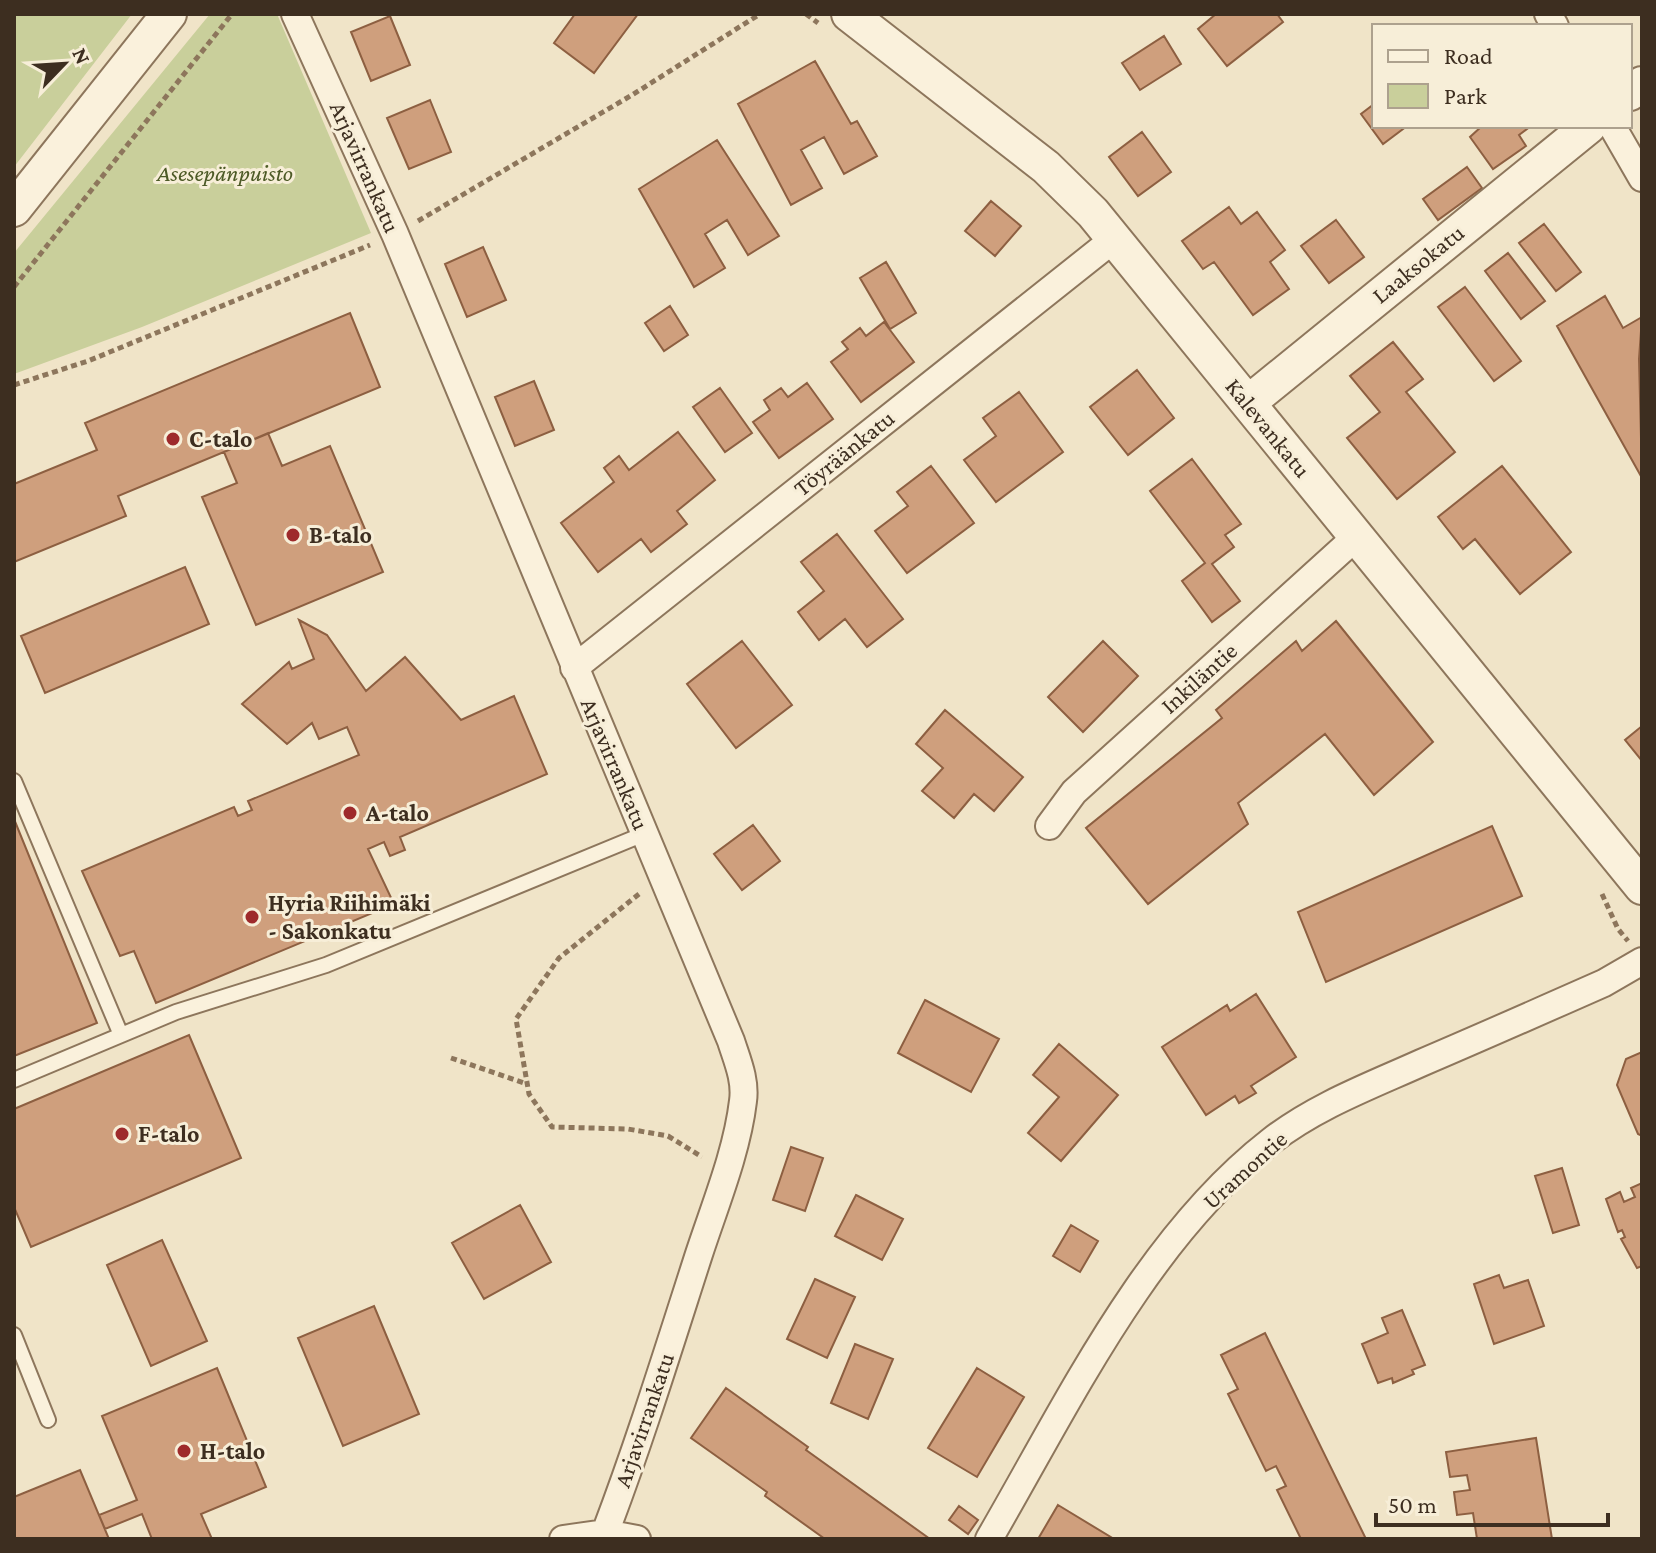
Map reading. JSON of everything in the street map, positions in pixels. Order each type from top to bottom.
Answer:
[{"type":"street","points":[[14,209],[169,14]]},
{"type":"street","name":"Arjavirrankatu","points":[[295,14],[395,234],[731,1041],[742,1077],[744,1097],[739,1122],[637,1446],[605,1533]]},
{"type":"street","name":"Kalevankatu","points":[[840,24],[1046,167],[1114,239],[1642,887]]},
{"type":"street","name":"Laaksokatu","points":[[1248,403],[1587,128]]},
{"type":"street","points":[[1613,128],[1642,178]]},
{"type":"street","name":"Töyräänkatu","points":[[574,668],[1114,239]]},
{"type":"street","name":"Inkiläntie","points":[[1049,826],[1074,792],[1356,537]]},
{"type":"street","name":"Uramontie","points":[[989,1539],[1137,1292],[1194,1216],[1236,1171],[1272,1140],[1342,1098],[1604,983],[1638,954]]},
{"type":"street","points":[[563,1539],[605,1533],[637,1539]]},
{"type":"lane","points":[[14,781],[121,1035]]},
{"type":"lane","points":[[14,1080],[176,1012],[326,965],[644,834]]},
{"type":"lane","points":[[14,1335],[48,1420]]},
{"type":"path","points":[[806,14],[840,24]]},
{"type":"path","points":[[14,287],[227,16]]},
{"type":"path","points":[[661,875],[559,958],[516,1019],[529,1094],[552,1127],[628,1129],[668,1136],[724,1171]]},
{"type":"path","points":[[1596,886],[1606,898],[1618,929],[1638,954]]},
{"type":"path","points":[[451,1058],[527,1084]]},
{"type":"green space","points":[[14,14],[132,14],[14,167]]},
{"type":"green space","name":"Asesepänpuisto","points":[[210,14],[277,14],[371,233],[142,327],[14,374],[14,253]]},
{"type":"building","points":[[575,14],[638,14],[594,73],[554,43]]},
{"type":"building","points":[[1216,14],[1277,14],[1283,22],[1227,66],[1198,29]]},
{"type":"building","points":[[390,16],[410,65],[371,81],[351,32]]},
{"type":"building","points":[[1164,36],[1181,64],[1140,90],[1122,63]]},
{"type":"building","points":[[815,61],[851,124],[857,121],[877,156],[844,174],[824,137],[801,150],[822,188],[791,205],[738,104]]},
{"type":"building","points":[[430,100],[451,152],[409,169],[387,118]]},
{"type":"building","points":[[1372,106],[1372,128],[1404,128],[1383,144],[1361,114]]},
{"type":"building","points":[[1480,128],[1528,128],[1519,135],[1526,146],[1493,169],[1470,137]]},
{"type":"building","points":[[1142,132],[1171,172],[1138,196],[1109,157]]},
{"type":"building","points":[[717,140],[779,236],[748,255],[727,220],[705,234],[725,268],[694,287],[639,189]]},
{"type":"building","points":[[1467,167],[1482,188],[1438,220],[1423,199]]},
{"type":"building","points":[[991,201],[1021,226],[995,256],[965,231]]},
{"type":"building","points":[[1229,207],[1241,224],[1257,212],[1285,250],[1270,262],[1289,289],[1253,315],[1214,262],[1203,269],[1182,241]]},
{"type":"building","points":[[1336,220],[1364,257],[1329,283],[1301,246]]},
{"type":"building","points":[[1544,224],[1581,272],[1556,291],[1519,243]]},
{"type":"building","points":[[483,247],[506,300],[467,317],[445,264]]},
{"type":"building","points":[[1508,253],[1545,301],[1521,319],[1485,271]]},
{"type":"building","points":[[886,262],[916,313],[890,329],[860,278]]},
{"type":"building","points":[[1465,287],[1521,361],[1494,381],[1438,307]]},
{"type":"building","points":[[1605,296],[1623,328],[1642,317],[1639,359],[1642,478],[1557,326]]},
{"type":"building","points":[[670,306],[688,335],[664,351],[645,323]]},
{"type":"building","name":"C-talo","points":[[350,313],[380,387],[118,496],[126,516],[14,562],[14,484],[97,450],[85,423]]},
{"type":"building","points":[[884,322],[914,362],[861,402],[831,362],[848,349],[842,342],[860,328],[866,336]]},
{"type":"building","points":[[1393,342],[1423,379],[1406,392],[1455,452],[1397,499],[1347,438],[1380,412],[1350,376]]},
{"type":"building","points":[[1137,370],[1174,418],[1128,455],[1090,407]]},
{"type":"building","points":[[534,381],[554,430],[515,446],[495,397]]},
{"type":"building","points":[[807,383],[833,419],[779,458],[753,422],[770,410],[764,400],[781,388],[788,397]]},
{"type":"building","points":[[720,388],[752,433],[725,452],[693,407]]},
{"type":"building","points":[[1019,392],[1063,452],[996,502],[964,460],[996,436],[983,418]]},
{"type":"building","points":[[678,432],[715,480],[677,511],[687,524],[651,552],[641,539],[598,572],[561,523],[614,482],[604,468],[619,456],[629,470]]},
{"type":"building","name":"B-talo","points":[[268,433],[282,466],[330,446],[383,572],[256,625],[202,497],[237,483],[224,452]]},
{"type":"building","points":[[1192,459],[1241,524],[1225,535],[1234,547],[1212,564],[1240,601],[1212,622],[1182,581],[1205,563],[1150,491]]},
{"type":"building","points":[[931,466],[974,523],[907,573],[875,531],[908,506],[897,492]]},
{"type":"building","points":[[1502,466],[1571,552],[1520,594],[1475,539],[1463,549],[1438,517]]},
{"type":"building","points":[[837,534],[903,619],[867,647],[845,619],[819,640],[798,612],[824,591],[801,562]]},
{"type":"building","points":[[185,567],[209,624],[45,693],[21,636]]},
{"type":"building","name":"A-talo","points":[[299,620],[327,635],[366,691],[405,657],[461,720],[514,696],[547,774],[400,837],[405,850],[390,856],[384,842],[368,849],[394,904],[156,1003],[134,951],[120,956],[82,871],[234,807],[238,816],[252,810],[248,801],[359,755],[347,727],[319,739],[312,723],[287,744],[242,704],[289,662],[292,669],[314,659]]},
{"type":"building","points":[[1336,621],[1433,742],[1374,795],[1325,734],[1238,803],[1248,824],[1148,904],[1086,828],[1222,718],[1216,710],[1296,641],[1302,651]]},
{"type":"building","points":[[742,641],[792,705],[736,748],[687,684]]},
{"type":"building","points":[[1103,641],[1138,676],[1083,732],[1048,697]]},
{"type":"building","points":[[945,710],[1023,777],[994,811],[974,794],[954,818],[922,791],[943,768],[916,744]]},
{"type":"building","points":[[1642,726],[1642,761],[1625,740]]},
{"type":"building","points":[[14,819],[97,1023],[14,1056]]},
{"type":"building","points":[[753,825],[780,861],[742,890],[714,854]]},
{"type":"building","points":[[1492,826],[1522,896],[1326,982],[1298,912]]},
{"type":"building","points":[[1256,994],[1296,1057],[1251,1086],[1256,1093],[1239,1103],[1235,1096],[1206,1115],[1162,1047],[1227,1005],[1230,1011]]},
{"type":"building","points":[[925,1000],[999,1039],[971,1092],[898,1053]]},
{"type":"building","name":"F-talo","points":[[189,1035],[241,1158],[31,1247],[14,1207],[14,1109]]},
{"type":"building","points":[[1059,1044],[1118,1095],[1061,1161],[1028,1133],[1059,1097],[1033,1075]]},
{"type":"building","points":[[1642,1052],[1642,1136],[1638,1134],[1617,1085],[1626,1059]]},
{"type":"building","points":[[791,1147],[823,1158],[805,1211],[773,1200]]},
{"type":"building","points":[[1562,1168],[1579,1225],[1553,1233],[1535,1176]]},
{"type":"building","points":[[1642,1183],[1642,1266],[1637,1268],[1621,1239],[1625,1237],[1622,1230],[1618,1232],[1606,1199],[1620,1192],[1624,1202],[1635,1197],[1631,1188]]},
{"type":"building","points":[[856,1195],[903,1219],[882,1260],[835,1236]]},
{"type":"building","points":[[520,1205],[551,1262],[484,1299],[452,1243]]},
{"type":"building","points":[[1071,1225],[1098,1241],[1080,1272],[1053,1256]]},
{"type":"building","points":[[162,1240],[207,1341],[151,1366],[107,1265]]},
{"type":"building","points":[[1499,1275],[1504,1288],[1528,1280],[1544,1326],[1494,1344],[1474,1284]]},
{"type":"building","points":[[815,1279],[855,1297],[827,1358],[787,1339]]},
{"type":"building","points":[[374,1306],[419,1414],[343,1446],[298,1338]]},
{"type":"building","points":[[1402,1310],[1425,1365],[1412,1370],[1414,1374],[1393,1383],[1392,1378],[1378,1383],[1362,1344],[1388,1333],[1382,1318]]},
{"type":"building","points":[[1265,1333],[1366,1539],[1301,1539],[1277,1490],[1286,1486],[1276,1466],[1266,1471],[1228,1394],[1238,1389],[1221,1355]]},
{"type":"building","points":[[855,1344],[893,1359],[868,1419],[831,1403]]},
{"type":"building","name":"H-talo","points":[[217,1368],[266,1487],[201,1514],[212,1539],[152,1539],[142,1514],[105,1529],[99,1515],[137,1500],[102,1416]]},
{"type":"building","points":[[977,1368],[1024,1397],[977,1477],[928,1448]]},
{"type":"building","points":[[726,1388],[930,1539],[825,1539],[765,1496],[767,1492],[691,1438]]},
{"type":"building","points":[[1536,1438],[1552,1539],[1477,1539],[1473,1513],[1457,1515],[1454,1492],[1470,1490],[1467,1475],[1450,1477],[1446,1452]]},
{"type":"building","points":[[80,1470],[109,1539],[14,1539],[14,1497]]},
{"type":"building","points":[[1058,1505],[1114,1539],[1038,1539]]},
{"type":"building","points":[[959,1506],[978,1520],[968,1534],[949,1520]]},
{"type":"place","name":"C-talo","points":[[173,439]]},
{"type":"place","name":"B-talo","points":[[293,535]]},
{"type":"place","name":"A-talo","points":[[350,813]]},
{"type":"place","name":"Hyria Riihimäki - Sakonkatu","points":[[252,917]]},
{"type":"place","name":"F-talo","points":[[122,1134]]},
{"type":"place","name":"H-talo","points":[[184,1451]]}]
